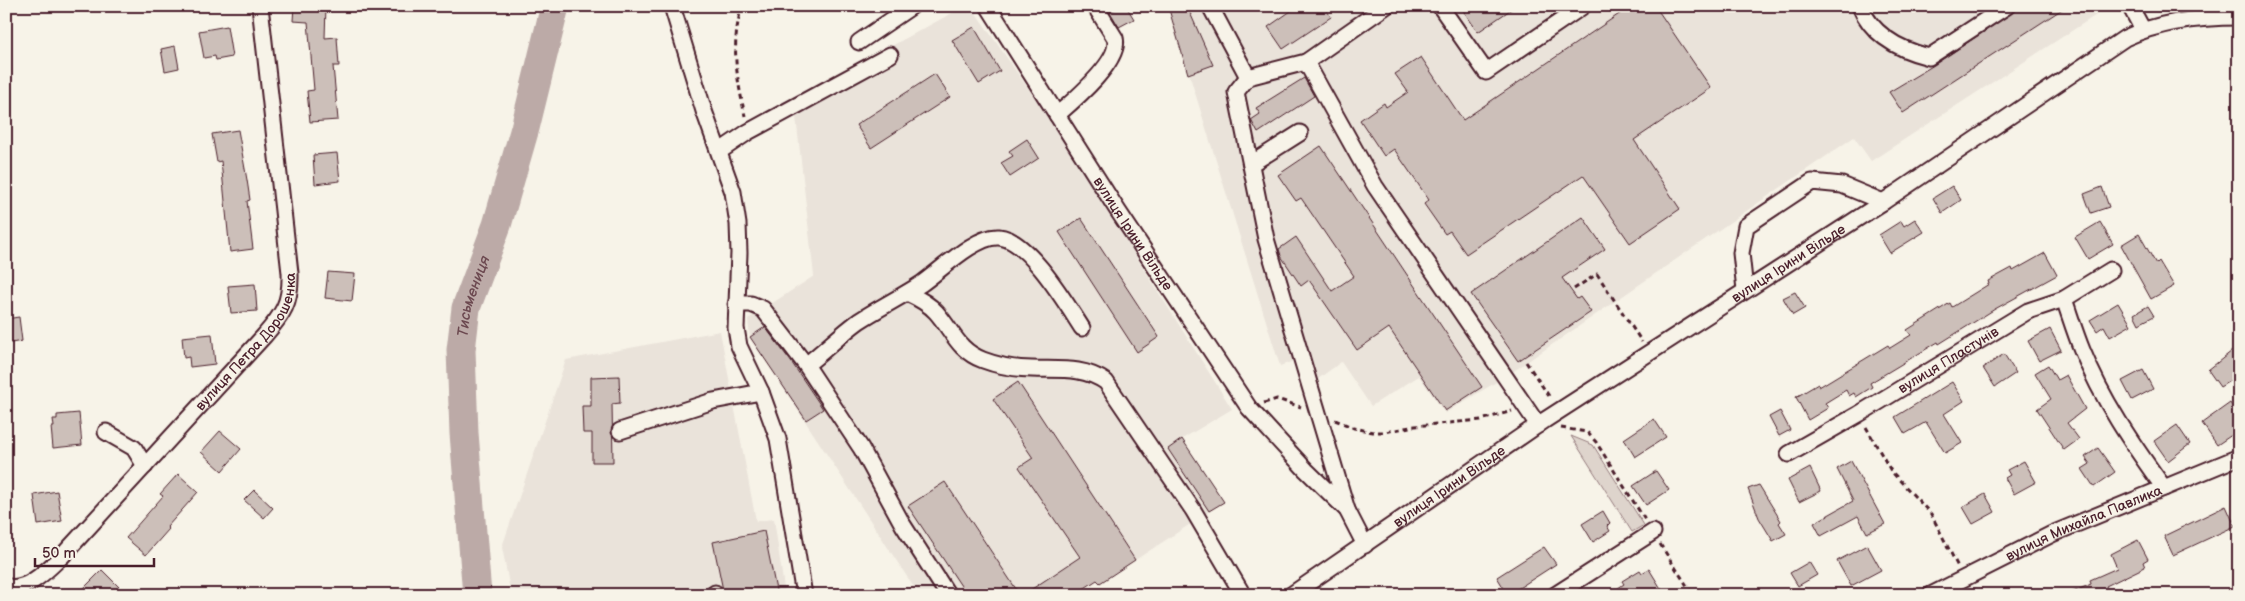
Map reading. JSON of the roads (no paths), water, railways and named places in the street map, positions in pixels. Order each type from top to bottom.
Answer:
[{"type":"street","name":"вулиця Петра Дорошенка","points":[[6,586],[15,588],[21,586],[49,568],[264,336],[282,315],[288,302],[290,273],[260,6]]},
{"type":"street","points":[[672,6],[694,80],[734,192],[739,253],[736,328],[740,346],[761,392],[778,439],[804,595]]},
{"type":"street","points":[[859,42],[912,6]]},
{"type":"street","name":"вулиця Ірини Вільде","points":[[988,6],[1118,211],[1249,408],[1306,470],[1347,510],[1365,545]]},
{"type":"street","points":[[1057,115],[1082,93],[1102,70],[1117,43],[1094,6]]},
{"type":"street","points":[[1210,6],[1248,78]]},
{"type":"street","points":[[1347,510],[1266,239],[1236,92],[1248,78],[1306,62],[1386,6]]},
{"type":"street","points":[[1440,6],[1486,72],[1583,6]]},
{"type":"street","points":[[1860,6],[1874,28],[1893,43],[1912,53],[1929,57],[2007,6]]},
{"type":"street","points":[[2130,6],[2143,30]]},
{"type":"street","name":"вулиця Ірини Вільде","points":[[1296,593],[1538,425],[1883,202],[2125,38],[2143,30],[2228,13]]},
{"type":"street","points":[[720,151],[748,132],[890,55]]},
{"type":"street","points":[[1306,62],[1375,186],[1538,425]]},
{"type":"street","points":[[1250,164],[1300,133]]},
{"type":"street","points":[[1745,290],[1741,253],[1746,226],[1812,182],[1842,185],[1883,202]]},
{"type":"street","points":[[806,365],[858,322],[907,294],[970,247],[985,239],[998,236],[1011,240],[1029,256],[1053,284],[1082,328]]},
{"type":"street","name":"вулиця Пластунів","points":[[1789,454],[1859,414],[2028,311],[2064,299],[2111,270]]},
{"type":"street","points":[[907,294],[924,302],[936,311],[955,340],[963,349],[974,356],[1018,369],[1076,370],[1090,373],[1106,382],[1193,510],[1243,595]]},
{"type":"street","points":[[2064,299],[2082,350],[2107,402],[2130,441],[2164,488]]},
{"type":"street","points":[[736,304],[751,304],[764,309],[806,365],[854,436],[903,525],[948,595]]},
{"type":"street","points":[[620,431],[713,401],[761,392]]},
{"type":"street","points":[[106,432],[134,448],[145,466]]},
{"type":"street","name":"вулиця Михайла Павлика","points":[[1931,595],[2052,534],[2239,457]]},
{"type":"street","points":[[1555,595],[1653,532]]},
{"type":"waterway","name":"Тисьмениця","points":[[477,595],[464,433],[461,350],[466,308],[497,225],[525,128],[555,6]]}]
